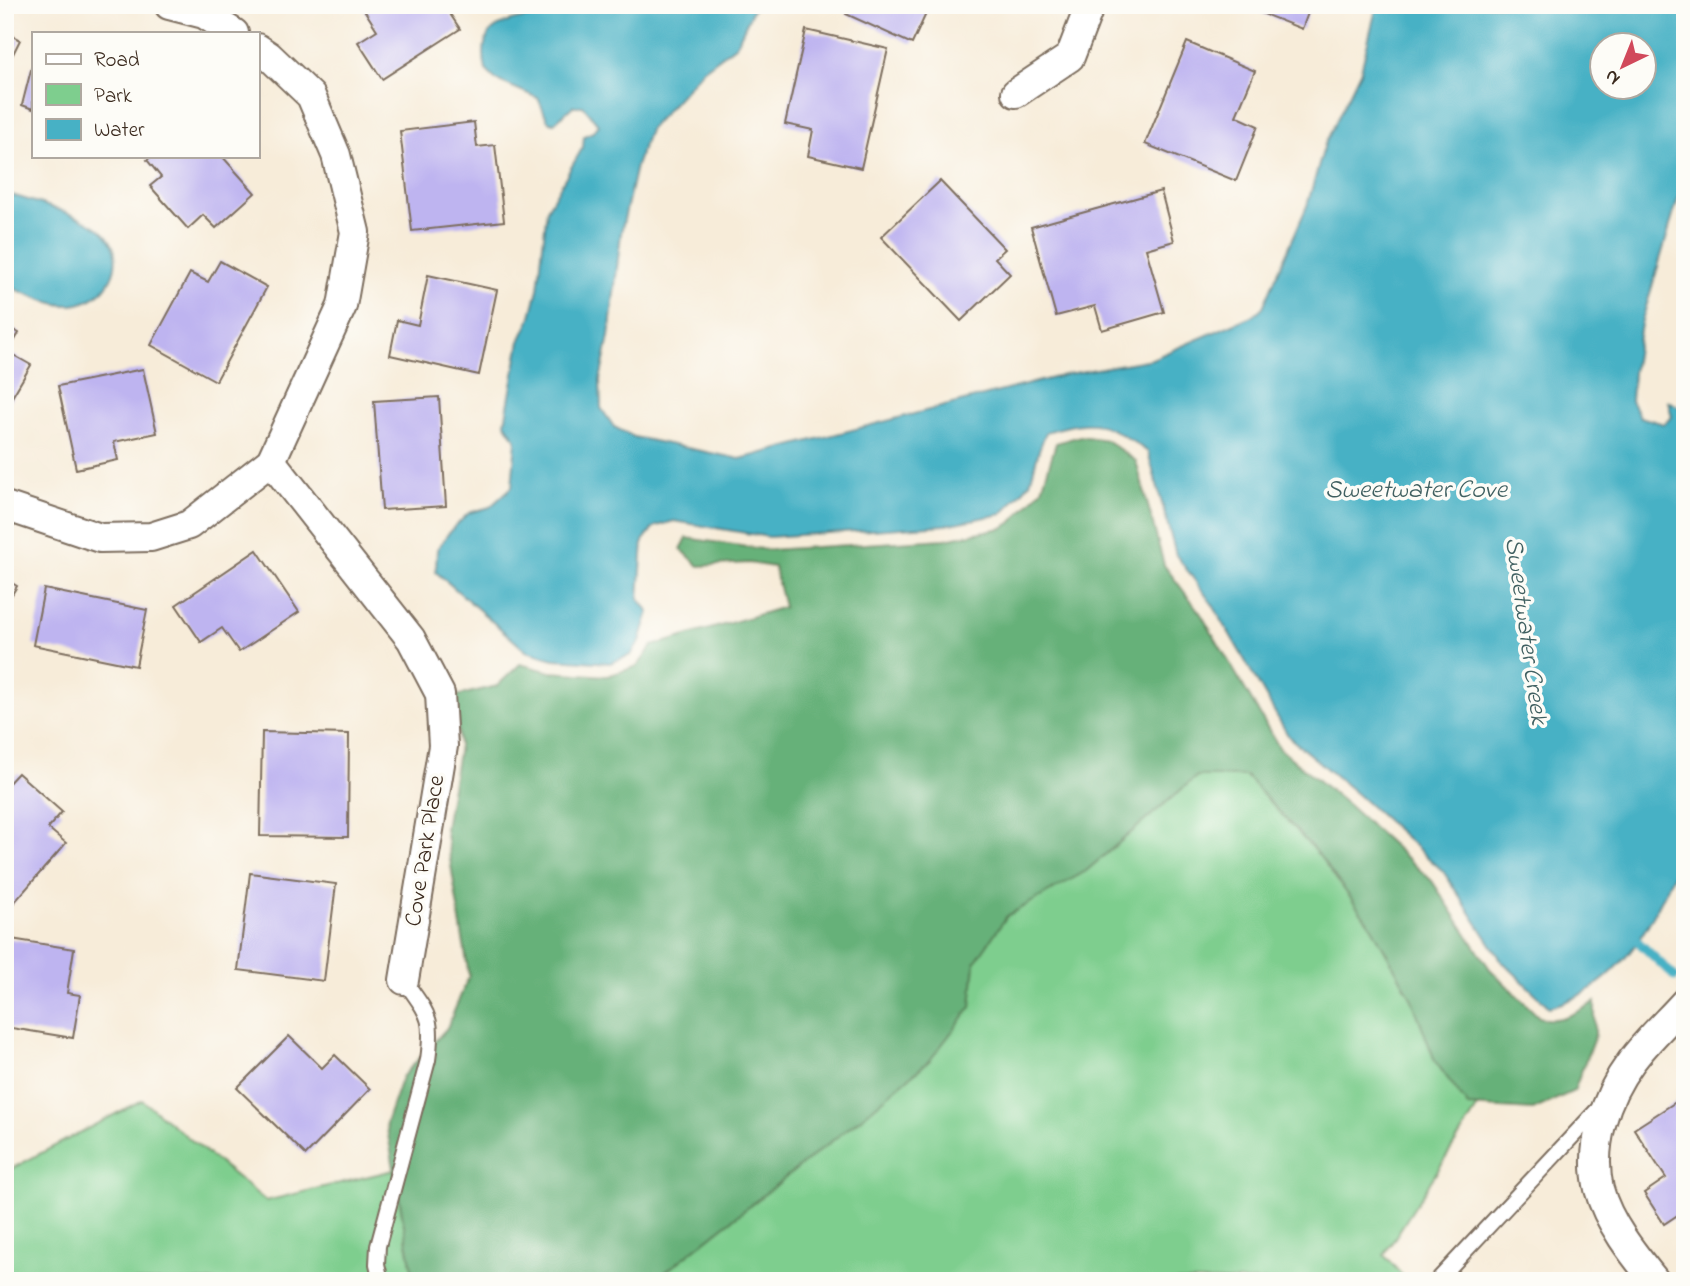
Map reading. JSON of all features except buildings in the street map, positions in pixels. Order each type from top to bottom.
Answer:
[{"type":"street","points":[[169,5],[204,14],[231,32]]},
{"type":"street","points":[[1016,93],[1070,57],[1090,5]]},
{"type":"street","points":[[5,506],[100,538],[151,537],[189,525],[271,461],[342,306],[355,232],[336,155],[311,96],[259,49]]},
{"type":"street","name":"Cove Park Place","points":[[271,461],[411,639],[440,694],[443,746],[404,980]]},
{"type":"street","points":[[1656,1281],[1636,1258],[1614,1222],[1600,1190],[1596,1154],[1610,1096],[1631,1061],[1685,1002]]},
{"type":"lane","name":"Cove Park Place","points":[[381,1281],[377,1264],[378,1246],[428,1060],[432,1032],[427,1013],[404,980]]},
{"type":"lane","points":[[1437,1281],[1610,1096]]},
{"type":"green space","points":[[1080,436],[1106,440],[1136,461],[1164,565],[1201,614],[1280,749],[1348,805],[1432,881],[1490,969],[1539,1017],[1561,1018],[1595,1002],[1595,1035],[1574,1091],[1533,1110],[1468,1106],[1435,1061],[1411,997],[1372,927],[1318,854],[1246,776],[1197,776],[1086,871],[1007,916],[975,962],[971,1007],[930,1060],[861,1118],[654,1281],[414,1281],[386,1123],[402,1077],[447,1028],[469,976],[445,828],[459,746],[456,696],[497,686],[520,664],[551,672],[607,676],[638,666],[652,646],[784,607],[774,567],[749,563],[699,566],[681,549],[687,538],[768,550],[945,539],[1002,528],[1011,523],[1042,489],[1056,443]]},
{"type":"green space","points":[[1197,776],[1246,776],[1318,854],[1372,927],[1411,997],[1435,1061],[1468,1106],[1478,1107],[1384,1255],[1407,1281],[654,1281],[861,1118],[971,1007],[975,962],[1007,915],[1086,871]]},
{"type":"green space","points":[[142,1100],[266,1201],[394,1170],[414,1281],[5,1281],[5,1172]]},
{"type":"water","name":"Sweetwater Cove","points":[[557,5],[755,5],[736,45],[703,70],[649,130],[636,166],[621,233],[609,337],[600,380],[601,408],[614,427],[634,437],[740,459],[1068,374],[1152,359],[1254,315],[1263,307],[1307,206],[1325,144],[1361,70],[1377,5],[1685,5],[1685,175],[1641,324],[1631,401],[1640,417],[1664,424],[1672,417],[1668,401],[1685,410],[1685,848],[1650,922],[1618,966],[1599,983],[1576,997],[1549,1007],[1502,961],[1443,871],[1289,737],[1213,605],[1176,555],[1148,452],[1121,434],[1100,425],[1077,425],[1046,432],[1030,483],[1002,514],[945,525],[769,537],[674,521],[654,527],[643,541],[639,599],[649,612],[640,641],[631,655],[610,663],[554,659],[526,651],[436,572],[437,549],[451,530],[469,513],[490,507],[512,487],[516,440],[505,423],[520,341],[530,320],[538,289],[547,209],[583,147],[584,136],[599,125],[583,106],[573,106],[554,123],[548,121],[538,98],[496,80],[486,70],[484,51],[487,37],[505,23],[544,12]]},
{"type":"water","points":[[5,193],[73,215],[105,234],[112,245],[115,268],[104,288],[84,302],[64,305],[5,285]]},
{"type":"waterway","name":"Sweetwater Creek","points":[[1631,935],[1675,977]]}]
